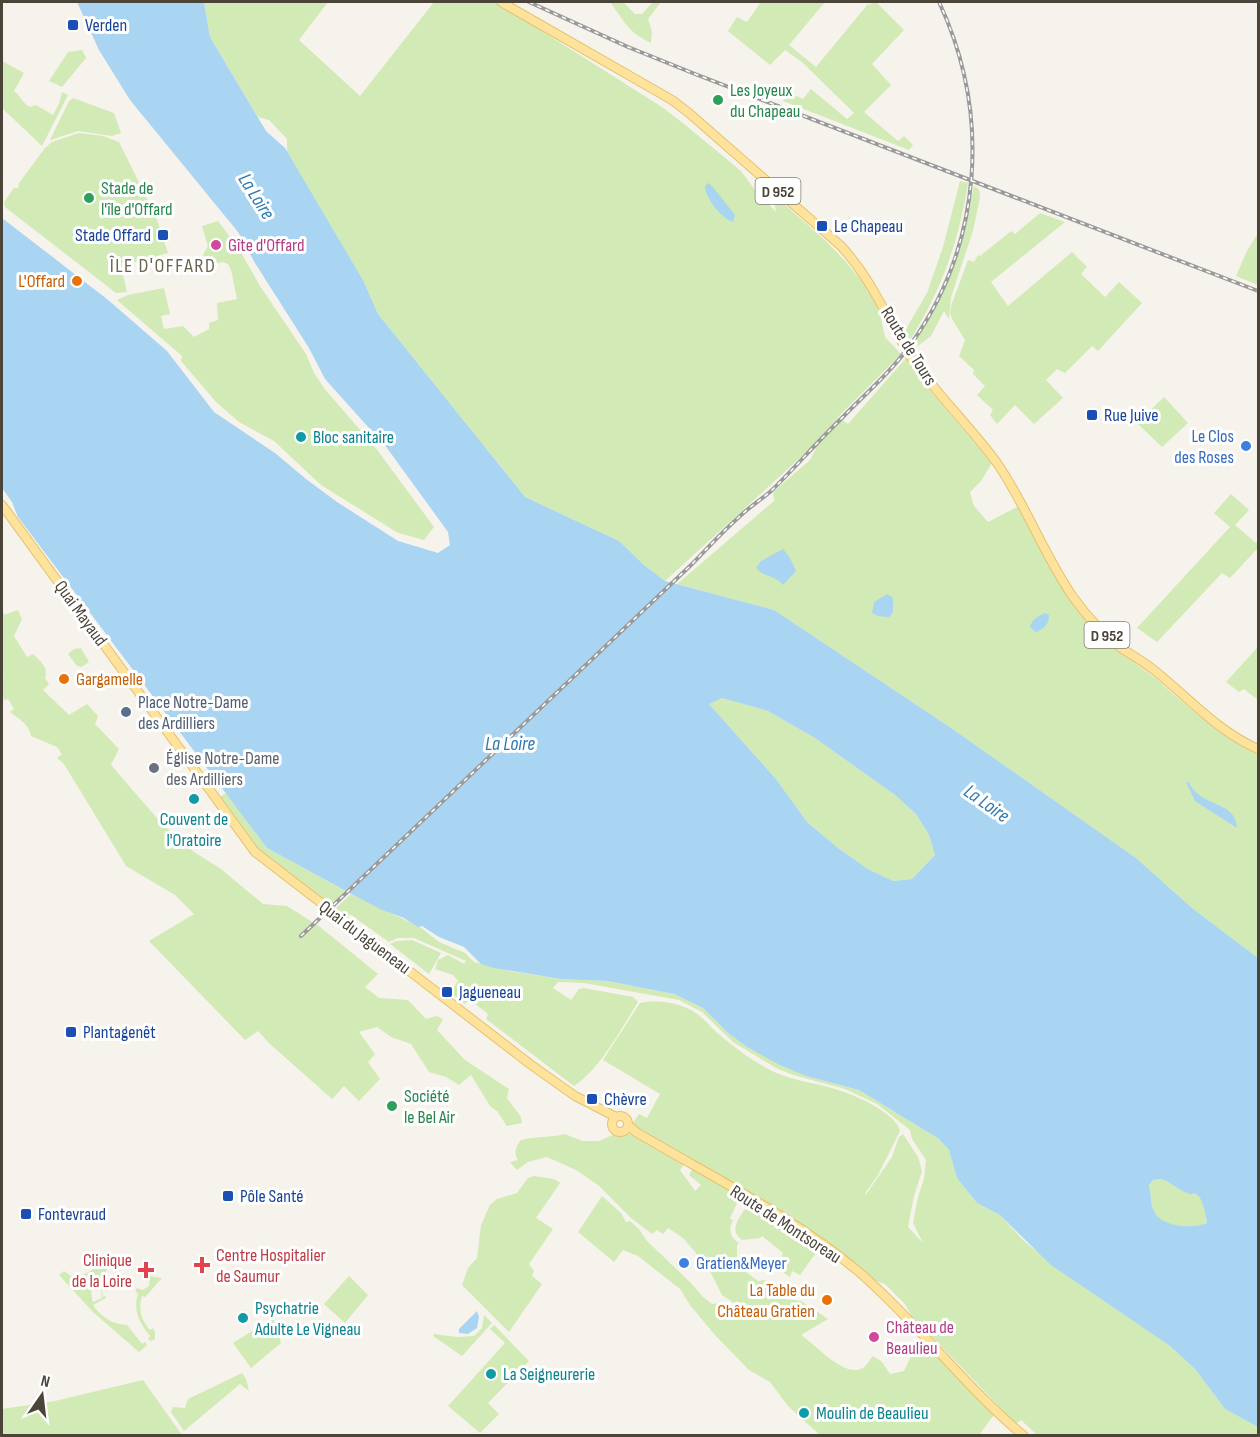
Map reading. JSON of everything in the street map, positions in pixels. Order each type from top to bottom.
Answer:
[{"type":"main road","name":"Route de Tours","points":[[501,2],[672,100],[841,246],[856,262],[873,287],[909,353],[927,380],[978,438],[998,465],[1057,573],[1081,608],[1108,637],[1154,670],[1214,723],[1230,735],[1258,749]]},
{"type":"main road","name":"Quai Mayaud","points":[[2,505],[160,722]]},
{"type":"main road","name":"Quai du Jagueneau","points":[[160,722],[255,852],[530,1064],[574,1096],[614,1120]]},
{"type":"main road","points":[[623,1116],[627,1120],[627,1127],[618,1131],[614,1128],[614,1120],[623,1116]]},
{"type":"main road","name":"Route de Montsoreau","points":[[627,1127],[827,1246],[897,1306],[996,1412],[1024,1436]]},
{"type":"green space","points":[[204,2],[328,2],[299,40],[360,96],[434,2],[493,2],[662,107],[741,171],[776,212],[773,194],[828,243],[865,285],[879,310],[885,337],[901,354],[838,417],[848,424],[907,357],[921,376],[920,379],[992,463],[981,481],[970,492],[974,506],[988,522],[1019,506],[1059,581],[1097,631],[1112,646],[1154,677],[1206,722],[1258,754],[1258,958],[1192,908],[1136,858],[954,730],[774,610],[677,584],[774,501],[773,492],[810,460],[816,449],[813,446],[665,581],[619,541],[525,497],[378,314],[363,280],[287,152],[287,139],[269,120],[258,117],[210,37]]},
{"type":"green space","points":[[610,2],[623,2],[635,14],[642,14],[653,2],[661,2],[648,19],[652,32],[651,43],[632,30]]},
{"type":"green space","points":[[761,2],[825,2],[789,45],[816,67],[868,4],[876,2],[904,30],[872,64],[891,85],[864,112],[898,141],[904,136],[913,145],[909,150],[783,101],[790,93],[803,99],[811,89],[847,119],[854,113],[802,62],[785,50],[770,65],[728,31],[737,17],[747,22]]},
{"type":"green space","points":[[82,50],[86,58],[62,87],[49,81],[68,52]]},
{"type":"green space","points":[[2,61],[24,73],[14,91],[30,107],[36,105],[53,115],[62,92],[68,95],[42,146],[2,108]]},
{"type":"green space","points":[[73,98],[114,113],[121,133],[112,136],[78,131],[50,140],[69,101]]},
{"type":"green space","name":"Stade de l'île d'Offard","points":[[79,133],[103,136],[119,142],[156,217],[168,253],[121,266],[127,292],[116,293],[5,207],[4,202],[14,188],[18,188],[19,183],[45,148],[52,142]]},
{"type":"green space","points":[[960,181],[968,183],[947,267],[930,306],[908,343],[903,334],[927,293],[943,247]]},
{"type":"green space","points":[[974,186],[979,189],[980,197],[973,231],[951,297],[949,319],[944,311],[931,336],[911,351],[950,277],[963,238]]},
{"type":"green space","points":[[1040,213],[1065,222],[991,282],[1008,306],[1072,252],[1087,267],[1081,274],[1105,297],[1119,282],[1142,303],[1098,351],[1092,346],[1065,373],[1057,369],[1046,380],[1063,398],[1034,424],[1015,405],[997,424],[990,415],[993,410],[977,395],[985,386],[973,374],[974,370],[959,356],[965,340],[952,319],[951,306],[968,260],[974,262],[978,255],[980,256],[1011,231],[1015,234]]},
{"type":"green space","points":[[218,221],[239,249],[260,286],[306,354],[314,373],[324,388],[378,451],[434,527],[424,540],[398,533],[321,485],[274,441],[239,422],[217,403],[181,361],[182,356],[117,300],[128,295],[164,288],[170,314],[161,316],[164,329],[183,326],[194,337],[209,329],[209,323],[218,320],[217,303],[237,299],[228,264],[223,262],[206,265],[200,262],[208,246],[202,226]]},
{"type":"green space","points":[[1258,233],[1258,285],[1236,276]]},
{"type":"green space","points":[[1164,397],[1188,423],[1162,447],[1137,423]]},
{"type":"green space","points":[[1231,494],[1249,510],[1235,525],[1256,543],[1258,541],[1258,552],[1256,550],[1230,578],[1222,573],[1157,642],[1137,628],[1230,527],[1214,513]]},
{"type":"green space","points":[[2,609],[4,615],[18,610],[22,619],[14,636],[27,657],[33,654],[45,667],[45,678],[49,684],[43,690],[69,715],[87,704],[98,716],[95,724],[119,749],[111,765],[163,825],[194,852],[221,869],[263,904],[287,906],[320,927],[378,974],[365,987],[379,998],[408,1000],[426,1019],[437,1016],[443,1019],[437,1030],[465,1060],[509,1089],[507,1098],[521,1117],[522,1123],[507,1126],[497,1111],[490,1106],[471,1075],[459,1085],[446,1077],[429,1072],[411,1044],[391,1037],[377,1027],[359,1032],[375,1054],[368,1062],[380,1079],[359,1101],[344,1086],[332,1099],[258,1031],[245,1040],[149,941],[194,914],[175,895],[126,866],[64,764],[57,758],[62,754],[57,747],[31,736],[26,725],[10,712],[14,709],[8,699],[4,700],[2,693],[2,676],[4,675],[2,672]]},
{"type":"green space","points":[[1258,647],[1258,700],[1244,689],[1239,692],[1226,682]]},
{"type":"green space","points":[[81,648],[89,662],[81,667],[77,666],[68,654],[74,649]]},
{"type":"green space","points":[[722,698],[768,711],[815,738],[895,795],[916,814],[929,835],[935,855],[912,879],[893,881],[868,869],[838,848],[807,822],[776,779],[708,703]]},
{"type":"green space","points":[[226,793],[267,848],[345,891],[330,906],[259,851],[220,797]]},
{"type":"green space","points":[[351,894],[420,927],[439,942],[465,953],[474,962],[509,971],[561,979],[608,981],[674,994],[703,1008],[728,1033],[747,1047],[806,1076],[859,1090],[939,1139],[949,1150],[957,1178],[977,1203],[1000,1215],[1025,1242],[1079,1284],[1170,1346],[1195,1369],[1225,1409],[1258,1427],[1258,1435],[1038,1436],[1021,1420],[1016,1424],[911,1315],[905,1304],[885,1284],[876,1281],[843,1254],[632,1124],[639,1114],[647,1118],[660,1094],[603,1060],[640,1003],[672,1003],[695,1012],[733,1046],[774,1072],[841,1091],[875,1106],[892,1118],[900,1131],[865,1196],[892,1157],[899,1137],[903,1134],[918,1157],[922,1171],[908,1227],[923,1243],[913,1223],[924,1179],[926,1160],[912,1139],[910,1130],[877,1104],[845,1089],[776,1068],[733,1042],[702,1012],[679,1000],[584,983],[558,982],[553,988],[571,1000],[579,989],[584,988],[633,997],[638,1002],[602,1059],[574,1086],[486,1019],[488,1014],[469,999],[465,1004],[450,993],[458,981],[453,975],[435,969],[438,960],[448,955],[464,964],[466,961],[414,938],[398,938],[389,942],[351,915],[345,916],[335,909]]},
{"type":"green space","points":[[412,940],[441,953],[429,974],[390,944],[396,941]]},
{"type":"green space","points":[[565,1134],[582,1141],[599,1141],[615,1134],[632,1134],[685,1163],[680,1170],[695,1191],[701,1185],[689,1175],[692,1169],[740,1197],[730,1218],[733,1220],[731,1233],[739,1243],[737,1245],[737,1265],[758,1281],[765,1280],[771,1286],[775,1285],[777,1298],[801,1301],[828,1319],[801,1335],[830,1359],[848,1369],[863,1368],[873,1356],[882,1362],[890,1374],[904,1371],[920,1337],[994,1415],[979,1435],[820,1435],[788,1406],[770,1382],[749,1370],[714,1334],[680,1289],[638,1256],[623,1250],[614,1262],[578,1232],[602,1196],[621,1213],[626,1222],[630,1221],[639,1229],[647,1241],[703,1297],[712,1304],[720,1303],[756,1318],[722,1295],[711,1273],[683,1238],[668,1228],[663,1234],[657,1230],[652,1234],[631,1218],[598,1185],[576,1170],[547,1157],[528,1162],[517,1170],[510,1162],[518,1160],[516,1150],[521,1140]]},
{"type":"green space","points":[[534,1176],[554,1179],[560,1183],[536,1218],[553,1229],[529,1264],[534,1271],[532,1276],[542,1284],[509,1332],[462,1285],[468,1268],[477,1258],[481,1225],[490,1205],[497,1199],[517,1193],[528,1178]]},
{"type":"green space","points":[[1161,1179],[1184,1192],[1200,1196],[1207,1223],[1177,1226],[1157,1216],[1152,1207],[1149,1185],[1153,1180]]},
{"type":"green space","points":[[753,1205],[821,1246],[800,1275],[792,1271],[790,1277],[784,1273],[783,1253],[762,1236],[742,1240],[738,1236],[735,1229],[738,1221],[745,1209],[750,1211]]},
{"type":"green space","points":[[110,1258],[115,1261],[116,1265],[113,1263],[101,1277],[90,1275],[93,1302],[102,1298],[100,1281],[97,1280],[105,1281],[101,1281],[103,1297],[106,1296],[106,1298],[93,1305],[107,1319],[127,1325],[142,1344],[145,1342],[147,1345],[139,1352],[93,1312],[59,1275],[64,1271],[74,1278],[93,1270]]},
{"type":"green space","points":[[150,1276],[162,1278],[145,1297],[142,1296],[141,1301],[142,1318],[150,1330],[153,1328],[155,1333],[155,1339],[151,1341],[138,1316],[136,1305],[138,1293],[135,1292],[137,1288],[143,1290],[149,1286]]},
{"type":"green space","points":[[349,1276],[368,1295],[345,1323],[324,1304]]},
{"type":"green space","points":[[484,1315],[492,1323],[462,1356],[433,1336],[434,1334],[457,1337],[474,1336],[482,1328]]},
{"type":"green space","points":[[273,1318],[281,1343],[251,1368],[233,1343]]},
{"type":"green space","points":[[494,1325],[529,1361],[488,1403],[499,1414],[480,1433],[448,1406],[505,1343],[490,1329]]},
{"type":"green space","points":[[242,1373],[249,1391],[240,1384],[184,1431],[171,1412],[173,1407],[185,1408],[188,1399]]},
{"type":"green space","points":[[143,1380],[182,1435],[2,1435],[2,1409],[55,1401]]},
{"type":"water","name":"La Loire","points":[[77,2],[204,2],[210,37],[266,131],[285,148],[363,280],[378,314],[525,497],[619,541],[665,581],[774,610],[954,730],[1136,858],[1192,908],[1258,958],[1258,1427],[1225,1409],[1195,1369],[1170,1346],[1051,1265],[1000,1215],[977,1203],[957,1178],[949,1150],[939,1139],[859,1090],[806,1076],[780,1065],[747,1047],[728,1033],[703,1008],[674,994],[608,981],[561,979],[481,964],[464,947],[439,937],[422,926],[418,927],[404,918],[380,909],[267,848],[18,517],[12,502],[2,488],[2,218],[107,299],[167,351],[214,412],[275,453],[337,502],[398,541],[438,553],[450,545],[448,532],[387,448],[325,379],[309,348],[238,232],[130,100],[99,50]],"holes":[[[722,698],[768,711],[815,738],[895,795],[916,814],[929,835],[935,855],[912,879],[893,881],[868,869],[838,848],[807,822],[776,779],[709,704]],[[1161,1179],[1184,1192],[1199,1197],[1204,1207],[1207,1223],[1185,1226],[1162,1220],[1152,1207],[1149,1185],[1153,1180]]]},
{"type":"water","points":[[708,183],[735,215],[733,222],[724,217],[711,202],[705,186]]},
{"type":"water","points":[[783,549],[796,571],[783,585],[756,568],[761,561]]},
{"type":"water","points":[[887,594],[893,598],[893,612],[889,617],[872,613],[874,602]]},
{"type":"water","points":[[1045,613],[1049,615],[1047,624],[1036,632],[1030,627],[1031,624]]},
{"type":"water","points":[[1186,782],[1204,798],[1228,810],[1236,820],[1237,828],[1195,801]]},
{"type":"water","points":[[477,1311],[479,1317],[477,1328],[468,1334],[459,1333],[459,1329]]},
{"type":"railway","points":[[529,2],[628,47],[695,74],[1258,291]]},
{"type":"railway","points":[[301,936],[732,524],[770,492],[886,374],[911,344],[935,305],[953,264],[965,221],[972,177],[972,132],[967,88],[956,44],[939,2]]},
{"type":"place","name":"Verden","points":[[73,25]]},
{"type":"place","name":"Les Joyeux du Chapeau","points":[[718,100]]},
{"type":"place","name":"Stade de l'île d'Offard","points":[[89,198]]},
{"type":"place","name":"Le Chapeau","points":[[822,226]]},
{"type":"place","name":"Stade Offard","points":[[163,235]]},
{"type":"place","name":"Gîte d'Offard","points":[[216,245]]},
{"type":"place","name":"L'Offard","points":[[77,281]]},
{"type":"place","name":"Rue Juive","points":[[1092,415]]},
{"type":"place","name":"Bloc sanitaire","points":[[301,437]]},
{"type":"place","name":"Le Clos des Roses","points":[[1246,446]]},
{"type":"place","name":"Gargamelle","points":[[64,679]]},
{"type":"place","name":"Place Notre-Dame des Ardilliers","points":[[126,712]]},
{"type":"place","name":"Église Notre-Dame des Ardilliers","points":[[154,768]]},
{"type":"place","name":"Couvent de l'Oratoire","points":[[194,799]]},
{"type":"place","name":"Jagueneau","points":[[447,992]]},
{"type":"place","name":"Plantagenêt","points":[[71,1032]]},
{"type":"place","name":"Chèvre","points":[[592,1099]]},
{"type":"place","name":"Société le Bel Air","points":[[392,1106]]},
{"type":"place","name":"Pôle Santé","points":[[228,1196]]},
{"type":"place","name":"Fontevraud","points":[[26,1214]]},
{"type":"place","name":"Gratien&Meyer","points":[[684,1263]]},
{"type":"place","name":"Centre Hospitalier de Saumur","points":[[202,1265]]},
{"type":"place","name":"Clinique de la Loire","points":[[146,1270]]},
{"type":"place","name":"La Table du Château Gratien","points":[[827,1300]]},
{"type":"place","name":"Psychatrie Adulte Le Vigneau","points":[[243,1318]]},
{"type":"place","name":"Château de Beaulieu","points":[[874,1337]]},
{"type":"place","name":"La Seigneurerie","points":[[491,1374]]},
{"type":"place","name":"Moulin de Beaulieu","points":[[804,1413]]},
{"type":"district","name":"ÎLE D'OFFARD","points":[[163,265]]}]
